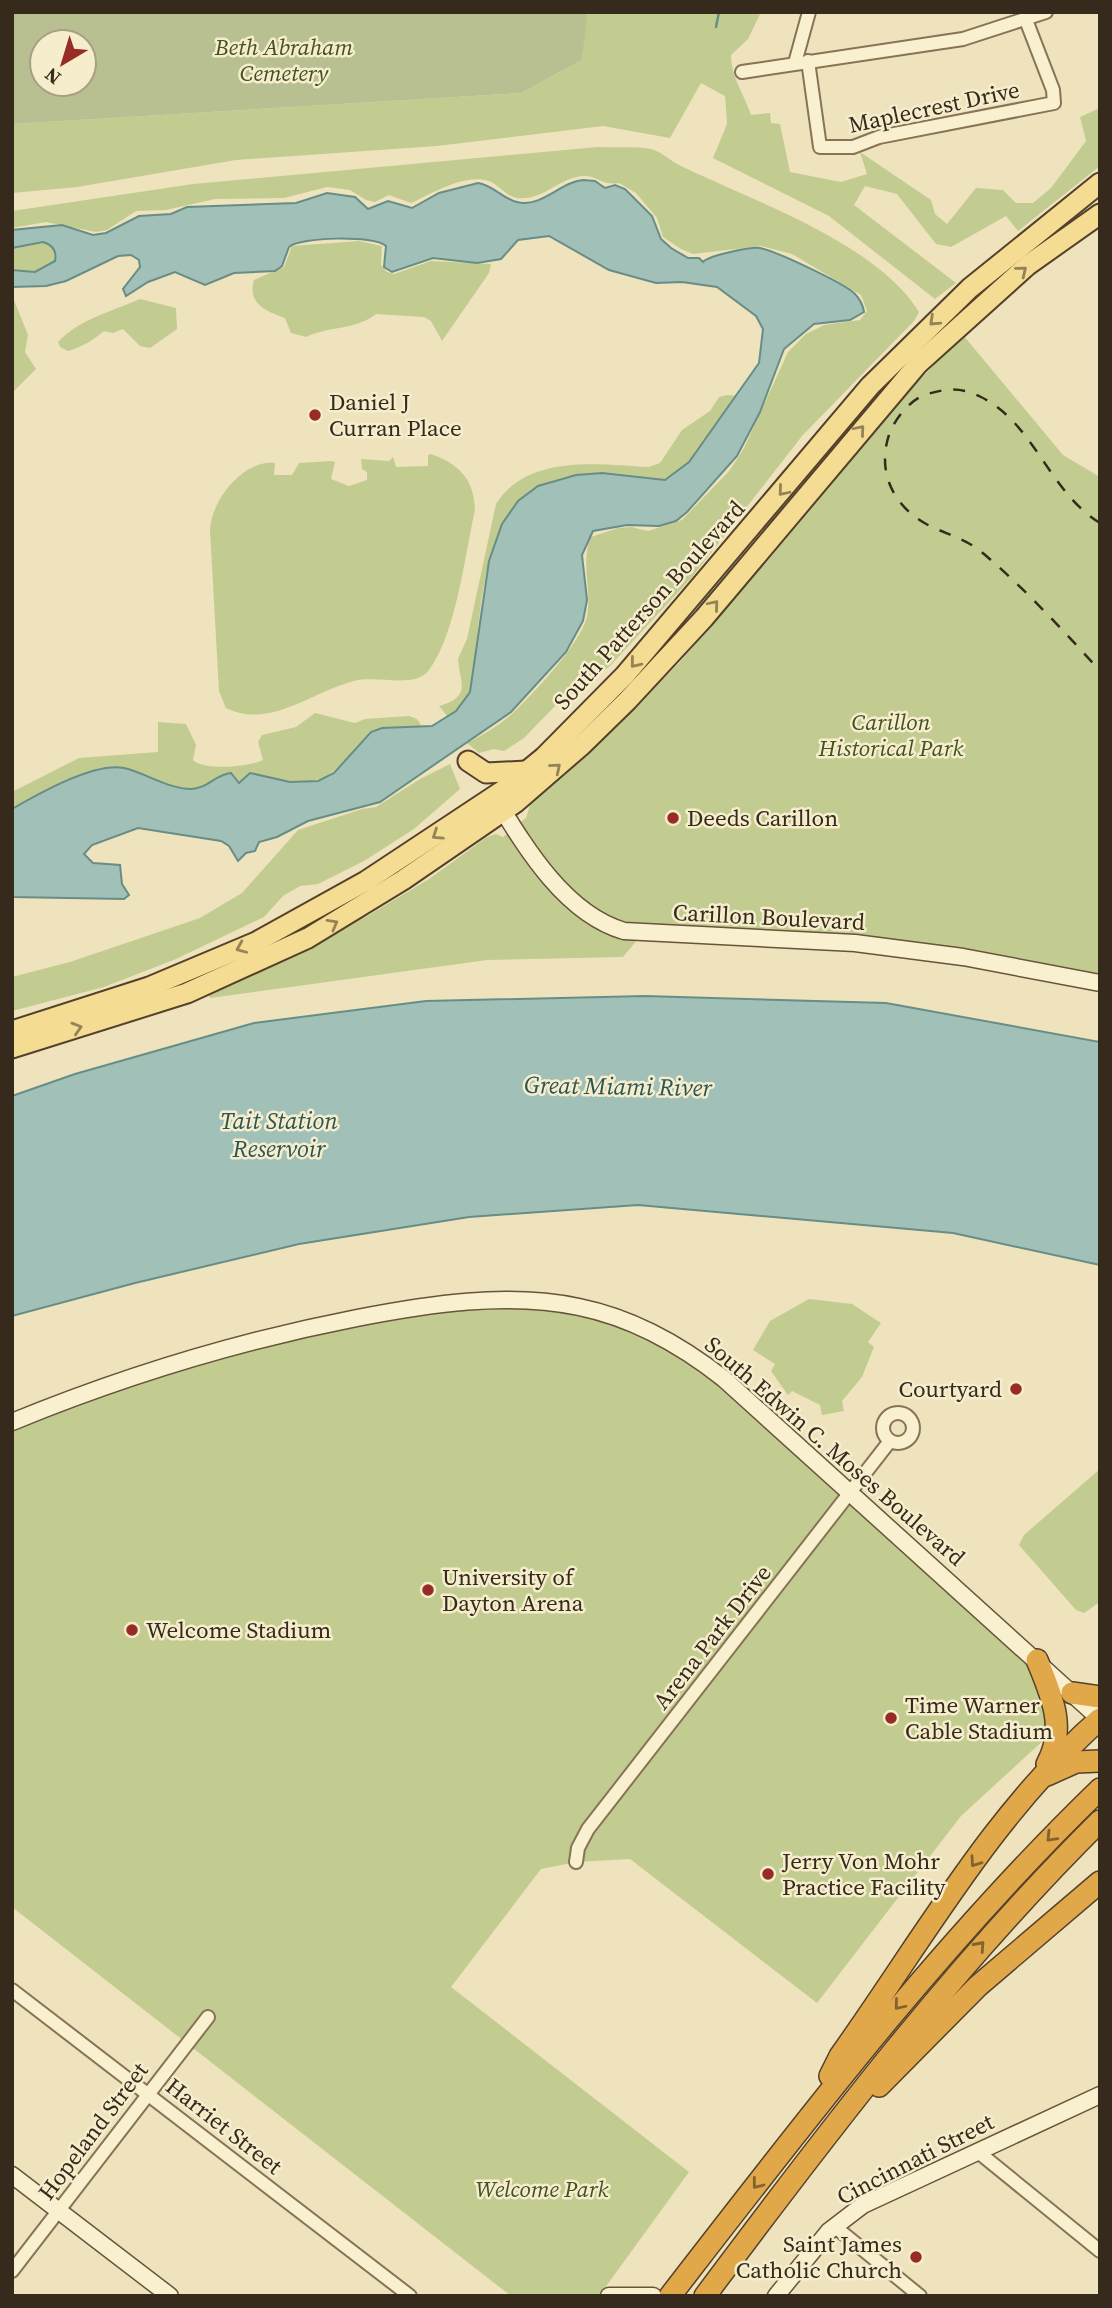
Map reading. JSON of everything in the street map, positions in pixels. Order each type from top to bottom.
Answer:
[{"type":"highway","points":[[1037,1660],[1051,1695],[1058,1727],[1051,1757],[1039,1779]]},
{"type":"highway","points":[[1072,1693],[1100,1697]]},
{"type":"highway","points":[[813,2113],[840,2056],[998,1829],[1062,1753],[1100,1719]]},
{"type":"highway","points":[[1039,1779],[1076,1762],[1100,1761]]},
{"type":"highway","points":[[670,2296],[813,2113],[961,1932],[1100,1788]]},
{"type":"highway","points":[[705,2296],[942,1989],[1100,1821]]},
{"type":"highway","points":[[829,2132],[864,2103],[986,1979],[1100,1882]]},
{"type":"main road","name":"South Patterson Boulevard","points":[[12,1031],[149,986],[256,942],[498,804],[526,771],[625,675],[870,386],[914,340],[970,288],[1100,183]]},
{"type":"main road","name":"South Patterson Boulevard","points":[[12,1048],[187,993],[308,938],[392,887],[498,804],[582,745],[704,618],[918,364],[1020,272],[1100,214]]},
{"type":"main road","points":[[468,761],[486,773],[526,771]]},
{"type":"main road","name":"Carillon Boulevard","points":[[498,804],[571,900],[596,920],[624,931],[855,943],[963,957],[1100,983]]},
{"type":"main road","name":"South Edwin C. Moses Boulevard","points":[[12,1422],[169,1364],[307,1328],[441,1305],[541,1301],[615,1316],[676,1344],[724,1379],[1100,1719]]},
{"type":"main road","name":"Cincinnati Street","points":[[776,2296],[834,2226],[863,2205],[1100,2095]]},
{"type":"main road","points":[[12,2175],[170,2296]]},
{"type":"main road","points":[[609,2296],[653,2296]]},
{"type":"street","points":[[802,62],[809,12]]},
{"type":"street","points":[[742,72],[963,38],[1046,12]]},
{"type":"street","name":"Maplecrest Drive","points":[[802,62],[820,147],[853,147],[879,137],[1055,103],[1053,90],[1026,20]]},
{"type":"street","name":"Arena Park Drive","points":[[576,1862],[578,1849],[587,1829],[890,1441]]},
{"type":"street","name":"Harriet Street","points":[[12,1990],[410,2296]]},
{"type":"street","name":"Hopeland Street","points":[[12,2271],[208,2017]]},
{"type":"street","points":[[977,2151],[1100,2251]]},
{"type":"street","points":[[834,2226],[920,2296]]},
{"type":"green space","name":"Beth Abraham Cemetery","points":[[12,12],[586,12],[582,60],[521,93],[12,124]]},
{"type":"green space","points":[[586,12],[761,12],[748,39],[731,55],[732,63],[735,78],[751,115],[770,113],[771,123],[780,124],[790,172],[841,182],[867,174],[860,152],[931,200],[935,214],[947,224],[976,188],[1003,190],[1016,203],[1033,203],[1051,188],[1086,141],[1080,117],[1100,108],[1100,166],[1018,231],[1006,216],[951,247],[936,244],[897,194],[865,186],[854,205],[956,283],[935,299],[829,216],[713,158],[727,124],[725,96],[701,83],[670,138],[603,126],[437,146],[236,160],[77,187],[12,193],[12,124],[521,93],[582,60]]},
{"type":"green space","points":[[597,147],[655,150],[679,165],[810,225],[873,264],[899,287],[919,312],[914,321],[802,436],[693,576],[609,667],[557,704],[524,738],[504,751],[494,749],[479,753],[467,743],[499,724],[524,702],[557,665],[584,626],[588,606],[586,556],[591,537],[618,528],[631,527],[648,531],[682,520],[730,470],[744,448],[788,352],[806,334],[824,325],[860,320],[867,311],[861,295],[792,254],[761,246],[693,254],[681,249],[663,237],[657,218],[636,193],[619,183],[608,183],[588,176],[574,178],[527,198],[513,197],[493,183],[480,179],[449,185],[411,203],[389,195],[375,202],[350,190],[327,187],[284,198],[215,199],[166,210],[136,211],[107,230],[96,232],[46,222],[12,228],[12,211],[193,184]]},
{"type":"green space","points":[[359,241],[382,246],[381,265],[387,272],[394,274],[431,261],[491,264],[489,273],[442,341],[431,321],[424,317],[376,314],[360,323],[306,337],[291,333],[285,318],[265,309],[256,301],[253,295],[254,280],[284,267],[292,246]]},
{"type":"green space","points":[[43,242],[52,247],[56,255],[50,266],[32,272],[12,270],[12,248]]},
{"type":"green space","points":[[12,295],[28,335],[25,352],[36,369],[12,393]]},
{"type":"green space","points":[[140,299],[176,308],[177,329],[150,348],[140,346],[123,329],[113,333],[104,331],[78,348],[68,351],[60,347],[58,342],[76,327]]},
{"type":"green space","name":"Carillon Historical Park","points":[[963,335],[1063,455],[1100,477],[1100,983],[963,957],[642,934],[623,957],[487,960],[210,998],[206,989],[369,915],[429,879],[487,837],[496,834],[503,837],[526,818],[531,802],[598,743],[679,663],[910,390]]},
{"type":"green space","points":[[737,396],[689,462],[664,480],[579,475],[544,484],[519,502],[501,528],[490,558],[470,692],[465,702],[448,717],[439,706],[456,698],[462,688],[458,659],[467,639],[496,504],[509,488],[526,477],[565,466],[608,464],[649,467],[660,463],[682,430],[710,411],[719,397]]},
{"type":"green space","points":[[428,455],[450,463],[463,474],[472,490],[475,510],[453,615],[438,655],[429,670],[415,679],[354,681],[275,712],[242,714],[226,708],[219,691],[210,530],[216,507],[231,484],[251,468],[263,464],[275,463],[274,475],[292,475],[299,463],[331,461],[335,462],[331,479],[349,486],[367,480],[367,472],[362,469],[361,459],[389,461],[393,457],[396,467],[428,466]]},
{"type":"green space","points":[[315,713],[355,723],[365,719],[409,716],[417,719],[423,728],[378,729],[335,770],[311,781],[296,782],[250,773],[242,783],[236,779],[217,778],[198,789],[177,788],[115,767],[87,773],[12,809],[12,792],[79,758],[158,752],[158,722],[186,724],[196,745],[193,760],[207,766],[227,767],[263,760],[258,742],[262,735],[296,727]]},
{"type":"green space","points":[[450,764],[460,789],[414,829],[364,861],[318,884],[300,886],[283,896],[264,917],[176,959],[104,987],[12,1011],[12,977],[70,962],[200,918],[242,893],[298,830],[376,807],[420,779]]},
{"type":"green space","points":[[809,1299],[852,1304],[881,1323],[868,1342],[874,1347],[862,1377],[842,1401],[844,1411],[822,1415],[820,1405],[792,1391],[788,1395],[771,1371],[775,1364],[753,1350],[770,1321]]},
{"type":"green space","name":"Welcome Park","points":[[541,1301],[676,1344],[1025,1649],[1058,1727],[961,1816],[817,2003],[630,1859],[576,1862],[541,1869],[451,1987],[689,2172],[599,2296],[511,2296],[12,1907],[12,1422],[326,1324]]},
{"type":"green space","points":[[1100,1469],[1100,1602],[1084,1613],[1076,1610],[1019,1545],[1024,1535]]},
{"type":"water","points":[[583,180],[595,181],[605,188],[615,185],[625,189],[652,216],[661,239],[688,258],[699,258],[703,262],[740,250],[768,250],[847,288],[858,297],[864,312],[850,320],[814,324],[784,349],[760,412],[737,456],[676,521],[659,526],[627,525],[593,531],[582,555],[587,600],[583,621],[566,652],[511,712],[380,802],[308,821],[277,837],[259,842],[255,851],[246,853],[238,861],[229,846],[221,841],[138,828],[92,845],[84,854],[93,863],[120,865],[122,884],[129,895],[124,899],[12,897],[12,809],[82,774],[112,767],[124,768],[174,786],[191,789],[202,787],[231,773],[239,783],[250,773],[290,782],[318,781],[334,773],[371,732],[382,728],[432,726],[456,711],[470,692],[489,561],[502,524],[518,501],[538,486],[576,475],[602,473],[665,480],[689,462],[759,363],[763,329],[756,316],[717,287],[682,282],[656,283],[609,270],[549,236],[518,240],[501,259],[477,263],[433,258],[392,272],[384,267],[386,246],[379,242],[321,239],[289,247],[282,266],[275,271],[234,273],[205,285],[175,272],[148,282],[126,296],[123,289],[140,267],[139,260],[131,255],[118,256],[66,281],[46,286],[12,287],[12,270],[35,272],[55,261],[55,254],[54,249],[43,242],[12,248],[12,230],[62,225],[93,235],[106,233],[139,216],[171,214],[187,207],[296,203],[327,193],[355,197],[368,209],[388,201],[412,208],[439,193],[478,183],[512,200],[526,203]]},
{"type":"water","name":"Tait Station Reservoir","points":[[645,996],[886,1003],[1100,1042],[1100,1265],[953,1233],[638,1205],[469,1217],[299,1244],[12,1316],[12,1096],[75,1074],[254,1023],[426,1001]]},
{"type":"waterway","points":[[716,27],[719,12]]},
{"type":"railway","points":[[1100,523],[1082,510],[1067,494],[1015,424],[1000,409],[981,397],[960,390],[946,390],[919,397],[904,410],[890,432],[886,446],[886,473],[890,486],[905,508],[928,525],[964,541],[984,554],[1044,611],[1100,671]]},
{"type":"place","name":"Daniel J Curran Place","points":[[315,415]]},
{"type":"place","name":"Deeds Carillon","points":[[673,818]]},
{"type":"place","name":"Courtyard","points":[[1016,1389]]},
{"type":"place","name":"University of Dayton Arena","points":[[428,1590]]},
{"type":"place","name":"Welcome Stadium","points":[[132,1630]]},
{"type":"place","name":"Time Warner Cable Stadium","points":[[891,1718]]},
{"type":"place","name":"Jerry Von Mohr Practice Facility","points":[[768,1874]]},
{"type":"place","name":"Saint James Catholic Church","points":[[916,2257]]},
{"type":"water label","name":"Great Miami River","points":[[618,1086]]}]
